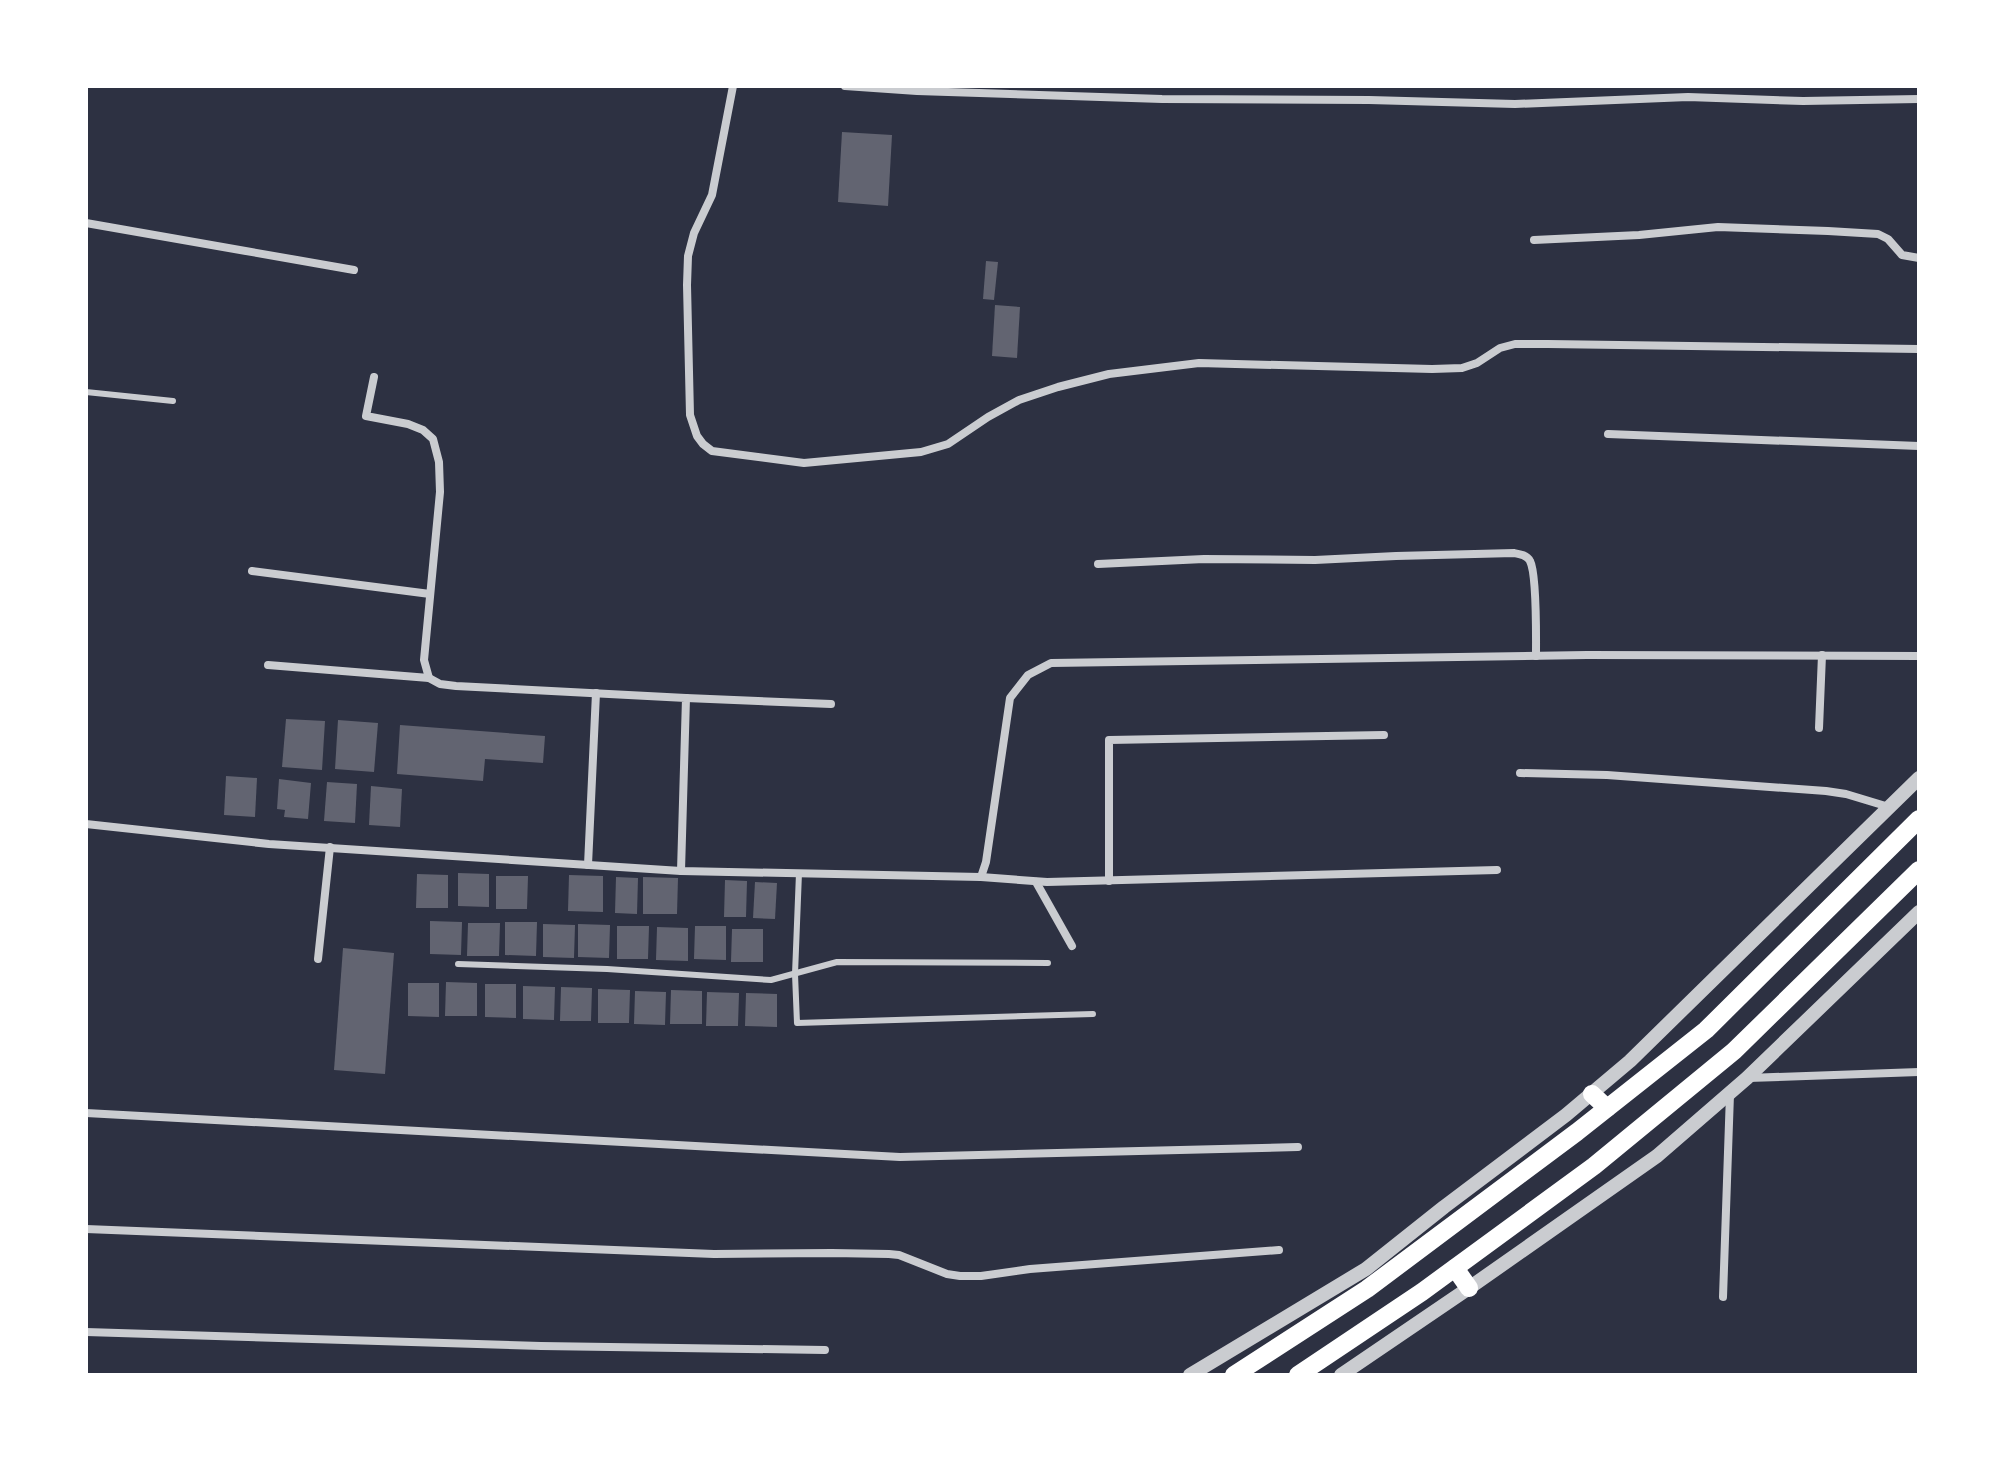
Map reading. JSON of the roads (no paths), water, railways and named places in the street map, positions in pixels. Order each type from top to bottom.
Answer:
[{"type":"main road","points":[[1234,1375],[1367,1289],[1577,1132],[1706,1030],[1919,819]]},
{"type":"main road","points":[[1298,1375],[1422,1292],[1594,1166],[1734,1051],[1919,870]]},
{"type":"main road","points":[[1592,1094],[1607,1108]]},
{"type":"main road","points":[[1455,1268],[1469,1288]]},
{"type":"street","points":[[733,86],[712,195],[694,233],[688,256],[690,415],[697,436],[712,451],[804,463],[921,452],[948,444],[1019,400],[1058,387],[1109,374],[1199,363],[1462,368],[1477,363],[1500,348],[1526,344],[1919,349]]},
{"type":"street","points":[[845,86],[1147,99],[1515,104],[1688,97],[1803,101],[1919,99]]},
{"type":"street","points":[[86,223],[354,270]]},
{"type":"street","points":[[1534,240],[1639,235],[1718,227],[1828,231],[1878,234],[1888,239],[1902,255],[1919,258]]},
{"type":"street","points":[[374,377],[366,416],[423,430],[433,439],[439,462],[440,492],[424,660],[429,678]]},
{"type":"street","points":[[1608,434],[1919,446]]},
{"type":"street","points":[[1098,564],[1204,559],[1315,560],[1523,554],[1530,560],[1533,575],[1536,656]]},
{"type":"street","points":[[252,571],[430,594]]},
{"type":"street","points":[[1819,728],[1822,655]]},
{"type":"street","points":[[981,877],[986,862],[1010,698],[1028,675],[1051,663],[1536,656],[1919,656]]},
{"type":"street","points":[[268,665],[429,678],[440,684],[456,686],[831,704]]},
{"type":"street","points":[[588,865],[596,693]]},
{"type":"street","points":[[681,871],[686,698]]},
{"type":"street","points":[[1109,881],[1109,740],[1384,735]]},
{"type":"street","points":[[1520,773],[1607,775],[1826,791],[1889,808]]},
{"type":"street","points":[[1190,1375],[1366,1269],[1592,1094],[1630,1061],[1919,778]]},
{"type":"street","points":[[86,824],[269,844],[681,871],[981,877],[1036,882],[1497,870]]},
{"type":"street","points":[[318,959],[330,847]]},
{"type":"street","points":[[1036,882],[1072,946]]},
{"type":"street","points":[[1341,1375],[1657,1156],[1747,1078],[1919,912]]},
{"type":"street","points":[[1747,1078],[1919,1072]]},
{"type":"street","points":[[1723,1297],[1730,1093]]},
{"type":"street","points":[[86,1113],[900,1157],[1298,1147]]},
{"type":"street","points":[[86,1229],[714,1254],[889,1254],[960,1276],[1279,1250]]},
{"type":"street","points":[[86,1332],[541,1346],[825,1350]]},
{"type":"lane","points":[[86,392],[173,401]]},
{"type":"lane","points":[[799,873],[795,974],[797,1023],[1093,1014]]},
{"type":"lane","points":[[458,964],[607,969],[771,980],[837,962],[1048,963]]}]
